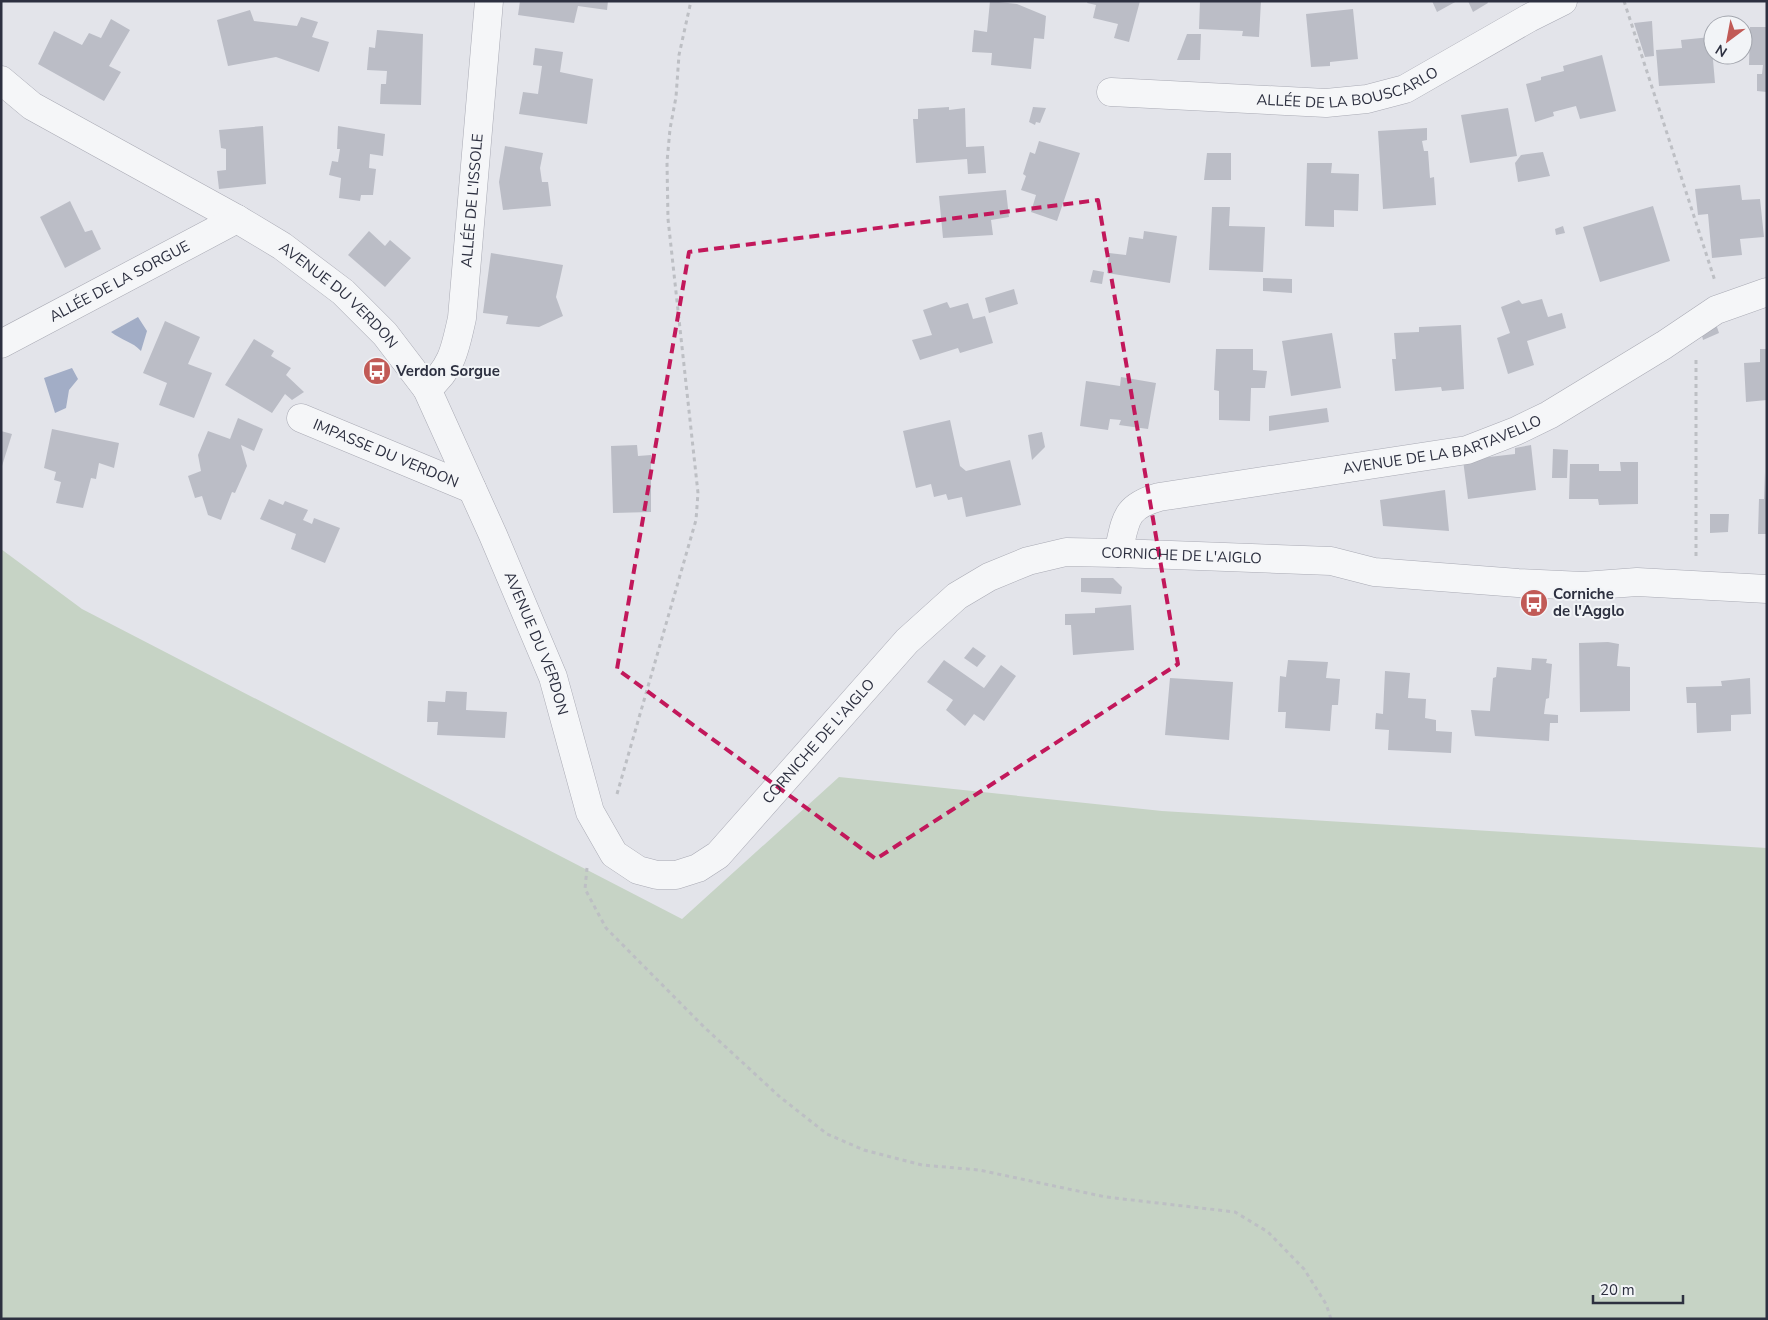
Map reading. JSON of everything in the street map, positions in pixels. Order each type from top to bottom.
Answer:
[{"type":"street","name":"ALLÉE DE L'ISSOLE","points":[[427,389],[441,377],[454,356],[462,318],[489,1]]},
{"type":"street","name":"ALLÉE DE LA BOUSCARLO","points":[[1111,92],[1326,103],[1367,99],[1405,89],[1528,18],[1563,1]]},
{"type":"street","name":"AVENUE DU VERDON","points":[[1,80],[32,106],[237,219],[282,246],[342,292],[385,334],[427,389],[472,489],[553,677],[590,812],[614,854],[638,870],[657,875],[676,875],[698,868],[718,855]]},
{"type":"street","name":"ALLÉE DE LA SORGUE","points":[[1,344],[237,219]]},
{"type":"street","name":"AVENUE DE LA BARTAVELLO","points":[[1118,553],[1126,518],[1141,502],[1159,497],[1467,450],[1516,431],[1549,415],[1724,308],[1767,292]]},
{"type":"street","name":"IMPASSE DU VERDON","points":[[301,418],[472,489]]},
{"type":"street","name":"CORNICHE DE L'AIGLO","points":[[718,855],[907,641],[956,596],[989,577],[1028,561],[1066,552],[1331,561],[1374,572],[1518,583],[1584,586],[1637,582],[1767,589]]},
{"type":"path","points":[[691,1],[679,55],[676,97],[670,128],[667,162],[668,219],[698,493],[696,520],[604,838],[588,858],[585,889],[606,928],[711,1033],[780,1097],[828,1134],[864,1150],[922,1165],[979,1170],[1106,1197],[1235,1212],[1268,1232],[1304,1269],[1326,1304],[1332,1319]]},
{"type":"path","points":[[1624,1],[1724,308]]},
{"type":"path","points":[[1696,324],[1697,586]]},
{"type":"highlighted area","points":[[1098,200],[1178,664],[876,859],[617,669],[689,252]]},
{"type":"green space","points":[[1,549],[82,609],[682,919],[839,777],[1162,811],[1767,848],[1767,1319],[1,1319]]},
{"type":"water","points":[[138,317],[147,331],[141,351],[111,332]]},
{"type":"water","points":[[72,368],[78,379],[69,390],[66,408],[55,413],[44,378]]},
{"type":"building","points":[[520,1],[608,1],[607,10],[578,6],[574,23],[518,15]]},
{"type":"building","points":[[990,1],[1017,4],[1046,16],[1044,39],[1034,38],[1031,69],[991,65],[992,53],[972,52],[974,30],[987,32]]},
{"type":"building","points":[[1088,1],[1140,1],[1129,42],[1114,38],[1118,24],[1093,18],[1096,5],[1087,3]]},
{"type":"building","points":[[1200,1],[1261,1],[1259,37],[1242,36],[1243,31],[1199,29]]},
{"type":"building","points":[[1432,1],[1457,1],[1437,12]]},
{"type":"building","points":[[1468,1],[1487,1],[1488,3],[1473,12]]},
{"type":"building","points":[[1353,9],[1358,59],[1330,62],[1330,66],[1311,67],[1306,14]]},
{"type":"building","points":[[250,10],[254,21],[297,26],[301,17],[318,22],[312,37],[329,42],[319,72],[276,57],[228,66],[217,20]]},
{"type":"building","points":[[111,19],[130,30],[109,66],[121,72],[104,101],[38,64],[54,31],[82,45],[89,33],[101,38]]},
{"type":"building","points":[[1652,21],[1654,56],[1645,57],[1634,23]]},
{"type":"building","points":[[1753,27],[1767,27],[1767,92],[1757,91],[1757,74],[1762,74],[1763,65],[1753,65]]},
{"type":"building","points":[[377,30],[423,34],[421,105],[380,104],[381,84],[386,84],[387,71],[367,70],[369,47],[375,48]]},
{"type":"building","points":[[1187,34],[1201,34],[1200,60],[1177,60]]},
{"type":"building","points":[[1703,38],[1703,65],[1713,65],[1715,83],[1659,86],[1656,50],[1682,48],[1681,40]]},
{"type":"building","points":[[535,48],[563,52],[560,72],[593,79],[587,124],[519,114],[523,92],[538,94],[542,66],[533,65]]},
{"type":"building","points":[[1602,55],[1616,111],[1580,119],[1576,106],[1553,112],[1554,116],[1535,122],[1526,84],[1541,80],[1541,77],[1564,71],[1563,66]]},
{"type":"building","points":[[949,107],[949,110],[965,108],[966,147],[984,146],[986,173],[968,174],[967,159],[916,163],[913,119],[918,119],[918,109]]},
{"type":"building","points":[[1033,107],[1046,108],[1040,123],[1036,122],[1035,125],[1029,122]]},
{"type":"building","points":[[1508,108],[1517,156],[1470,163],[1461,115]]},
{"type":"building","points":[[263,126],[266,184],[219,189],[217,171],[226,170],[226,149],[221,148],[219,130]]},
{"type":"building","points":[[338,126],[385,134],[383,156],[370,154],[369,168],[376,169],[373,195],[361,195],[360,201],[339,198],[341,178],[329,175],[332,161],[338,162],[340,149],[337,149]]},
{"type":"building","points":[[1427,128],[1427,140],[1422,141],[1424,151],[1428,151],[1430,178],[1434,177],[1436,205],[1383,209],[1378,131]]},
{"type":"building","points":[[1039,141],[1080,153],[1057,221],[1031,212],[1036,195],[1021,190],[1026,176],[1023,174],[1030,152],[1035,154]]},
{"type":"building","points":[[505,146],[543,153],[540,168],[542,182],[548,182],[551,206],[503,210],[499,182]]},
{"type":"building","points":[[1543,152],[1550,176],[1518,182],[1515,163],[1521,155]]},
{"type":"building","points":[[1207,153],[1231,153],[1231,180],[1204,180]]},
{"type":"building","points":[[1307,163],[1332,163],[1331,173],[1359,174],[1358,211],[1334,210],[1334,227],[1305,226]]},
{"type":"building","points":[[1740,185],[1742,200],[1760,199],[1764,237],[1740,239],[1742,255],[1712,258],[1708,214],[1698,215],[1695,189]]},
{"type":"building","points":[[1006,190],[1009,217],[991,220],[993,235],[943,238],[939,196]]},
{"type":"building","points":[[70,201],[85,232],[92,230],[101,249],[65,268],[40,217]]},
{"type":"building","points":[[1653,206],[1670,261],[1600,282],[1583,227]]},
{"type":"building","points":[[1212,207],[1230,207],[1229,226],[1265,227],[1263,272],[1209,270]]},
{"type":"building","points":[[1563,226],[1565,233],[1556,235],[1555,229]]},
{"type":"building","points":[[369,231],[385,246],[390,240],[411,258],[385,287],[348,255]]},
{"type":"building","points":[[1144,231],[1177,236],[1170,283],[1107,273],[1109,253],[1126,255],[1129,237],[1143,239]]},
{"type":"building","points":[[491,253],[563,265],[556,297],[563,316],[539,327],[506,324],[508,316],[483,313]]},
{"type":"building","points":[[1093,270],[1104,272],[1102,284],[1090,282]]},
{"type":"building","points":[[1263,278],[1292,279],[1292,293],[1263,291]]},
{"type":"building","points":[[1014,289],[1018,304],[989,313],[985,298]]},
{"type":"building","points":[[1542,299],[1548,317],[1562,313],[1566,328],[1527,341],[1534,365],[1508,374],[1497,338],[1510,333],[1501,307],[1519,300],[1522,304]]},
{"type":"building","points":[[947,302],[950,308],[968,303],[973,319],[985,316],[993,343],[960,353],[958,348],[920,360],[912,340],[932,335],[923,310]]},
{"type":"building","points":[[165,321],[200,337],[188,364],[212,373],[194,418],[159,405],[167,383],[143,373]]},
{"type":"building","points":[[1715,321],[1719,333],[1703,340],[1700,327]]},
{"type":"building","points":[[1461,325],[1464,389],[1442,391],[1441,387],[1395,391],[1392,359],[1396,359],[1394,333],[1419,332],[1419,327]]},
{"type":"building","points":[[1332,333],[1341,388],[1291,396],[1282,341]]},
{"type":"building","points":[[254,339],[274,351],[271,356],[291,368],[286,375],[304,392],[292,400],[285,394],[272,413],[225,385]]},
{"type":"building","points":[[1216,349],[1253,349],[1253,370],[1267,371],[1265,388],[1251,388],[1250,421],[1219,420],[1219,391],[1214,390]]},
{"type":"building","points":[[1760,349],[1767,349],[1767,400],[1746,402],[1744,363],[1760,362]]},
{"type":"building","points":[[1121,377],[1156,383],[1148,429],[1119,425],[1121,420],[1110,419],[1108,430],[1080,426],[1086,381],[1120,386]]},
{"type":"building","points":[[1327,408],[1329,422],[1269,431],[1269,416]]},
{"type":"building","points":[[238,418],[263,429],[254,451],[241,445],[247,466],[235,493],[232,492],[221,520],[208,515],[202,496],[195,498],[188,476],[201,471],[198,455],[208,431],[230,439]]},
{"type":"building","points":[[950,420],[960,466],[966,471],[1010,460],[1021,505],[966,517],[962,497],[948,500],[946,494],[934,497],[931,484],[916,488],[903,431]]},
{"type":"building","points":[[52,429],[119,443],[114,468],[99,463],[96,479],[91,478],[83,508],[56,503],[61,482],[54,480],[56,472],[44,468]]},
{"type":"building","points":[[1,431],[12,434],[2,466],[1,466]]},
{"type":"building","points":[[1042,432],[1045,447],[1032,460],[1028,435]]},
{"type":"building","points":[[637,445],[638,456],[651,455],[651,512],[613,513],[611,446]]},
{"type":"building","points":[[1531,445],[1536,490],[1468,499],[1463,460],[1515,454],[1515,448]]},
{"type":"building","points":[[1553,449],[1568,450],[1567,478],[1552,478]]},
{"type":"building","points":[[1620,462],[1638,462],[1638,504],[1599,505],[1598,499],[1569,499],[1570,464],[1599,464],[1599,471],[1621,471]]},
{"type":"building","points":[[1765,472],[1767,534],[1758,534],[1759,499],[1764,499]]},
{"type":"building","points":[[1445,490],[1449,531],[1383,526],[1380,500]]},
{"type":"building","points":[[269,499],[283,505],[285,501],[308,510],[303,520],[312,524],[314,518],[340,528],[325,563],[291,549],[296,534],[260,519]]},
{"type":"building","points":[[1710,514],[1729,514],[1728,532],[1710,533]]},
{"type":"building","points":[[1081,578],[1113,578],[1122,587],[1121,594],[1081,592]]},
{"type":"building","points":[[1131,605],[1134,650],[1073,655],[1071,625],[1065,625],[1065,614],[1095,613],[1095,608]]},
{"type":"building","points":[[1608,642],[1619,644],[1617,666],[1630,667],[1630,711],[1580,712],[1579,643]]},
{"type":"building","points":[[973,647],[986,656],[977,667],[964,658]]},
{"type":"building","points":[[1532,658],[1547,659],[1546,663],[1552,664],[1549,698],[1546,699],[1544,714],[1558,715],[1558,723],[1550,723],[1549,741],[1475,736],[1471,710],[1490,711],[1493,678],[1496,677],[1497,667],[1531,670]]},
{"type":"building","points":[[944,660],[984,688],[1001,665],[1016,676],[984,721],[974,714],[965,726],[946,710],[953,700],[927,682]]},
{"type":"building","points":[[1288,660],[1328,662],[1326,678],[1340,679],[1338,705],[1332,705],[1330,731],[1285,728],[1286,712],[1278,712],[1280,676],[1286,677]]},
{"type":"building","points":[[1385,671],[1410,673],[1408,698],[1426,699],[1425,718],[1436,720],[1436,731],[1452,732],[1451,753],[1388,750],[1389,730],[1375,729],[1376,713],[1383,714]]},
{"type":"building","points":[[1170,678],[1233,682],[1229,740],[1165,735]]},
{"type":"building","points":[[1750,678],[1751,714],[1731,715],[1731,731],[1697,733],[1696,703],[1687,703],[1686,687],[1722,686],[1721,681]]},
{"type":"building","points":[[446,691],[467,692],[466,710],[507,712],[505,738],[437,735],[438,722],[427,722],[428,701],[445,702]]},
{"type":"place","name":"Verdon Sorgue","points":[[377,371]]},
{"type":"place","name":"Corniche de l'Agglo","points":[[1534,603]]}]
